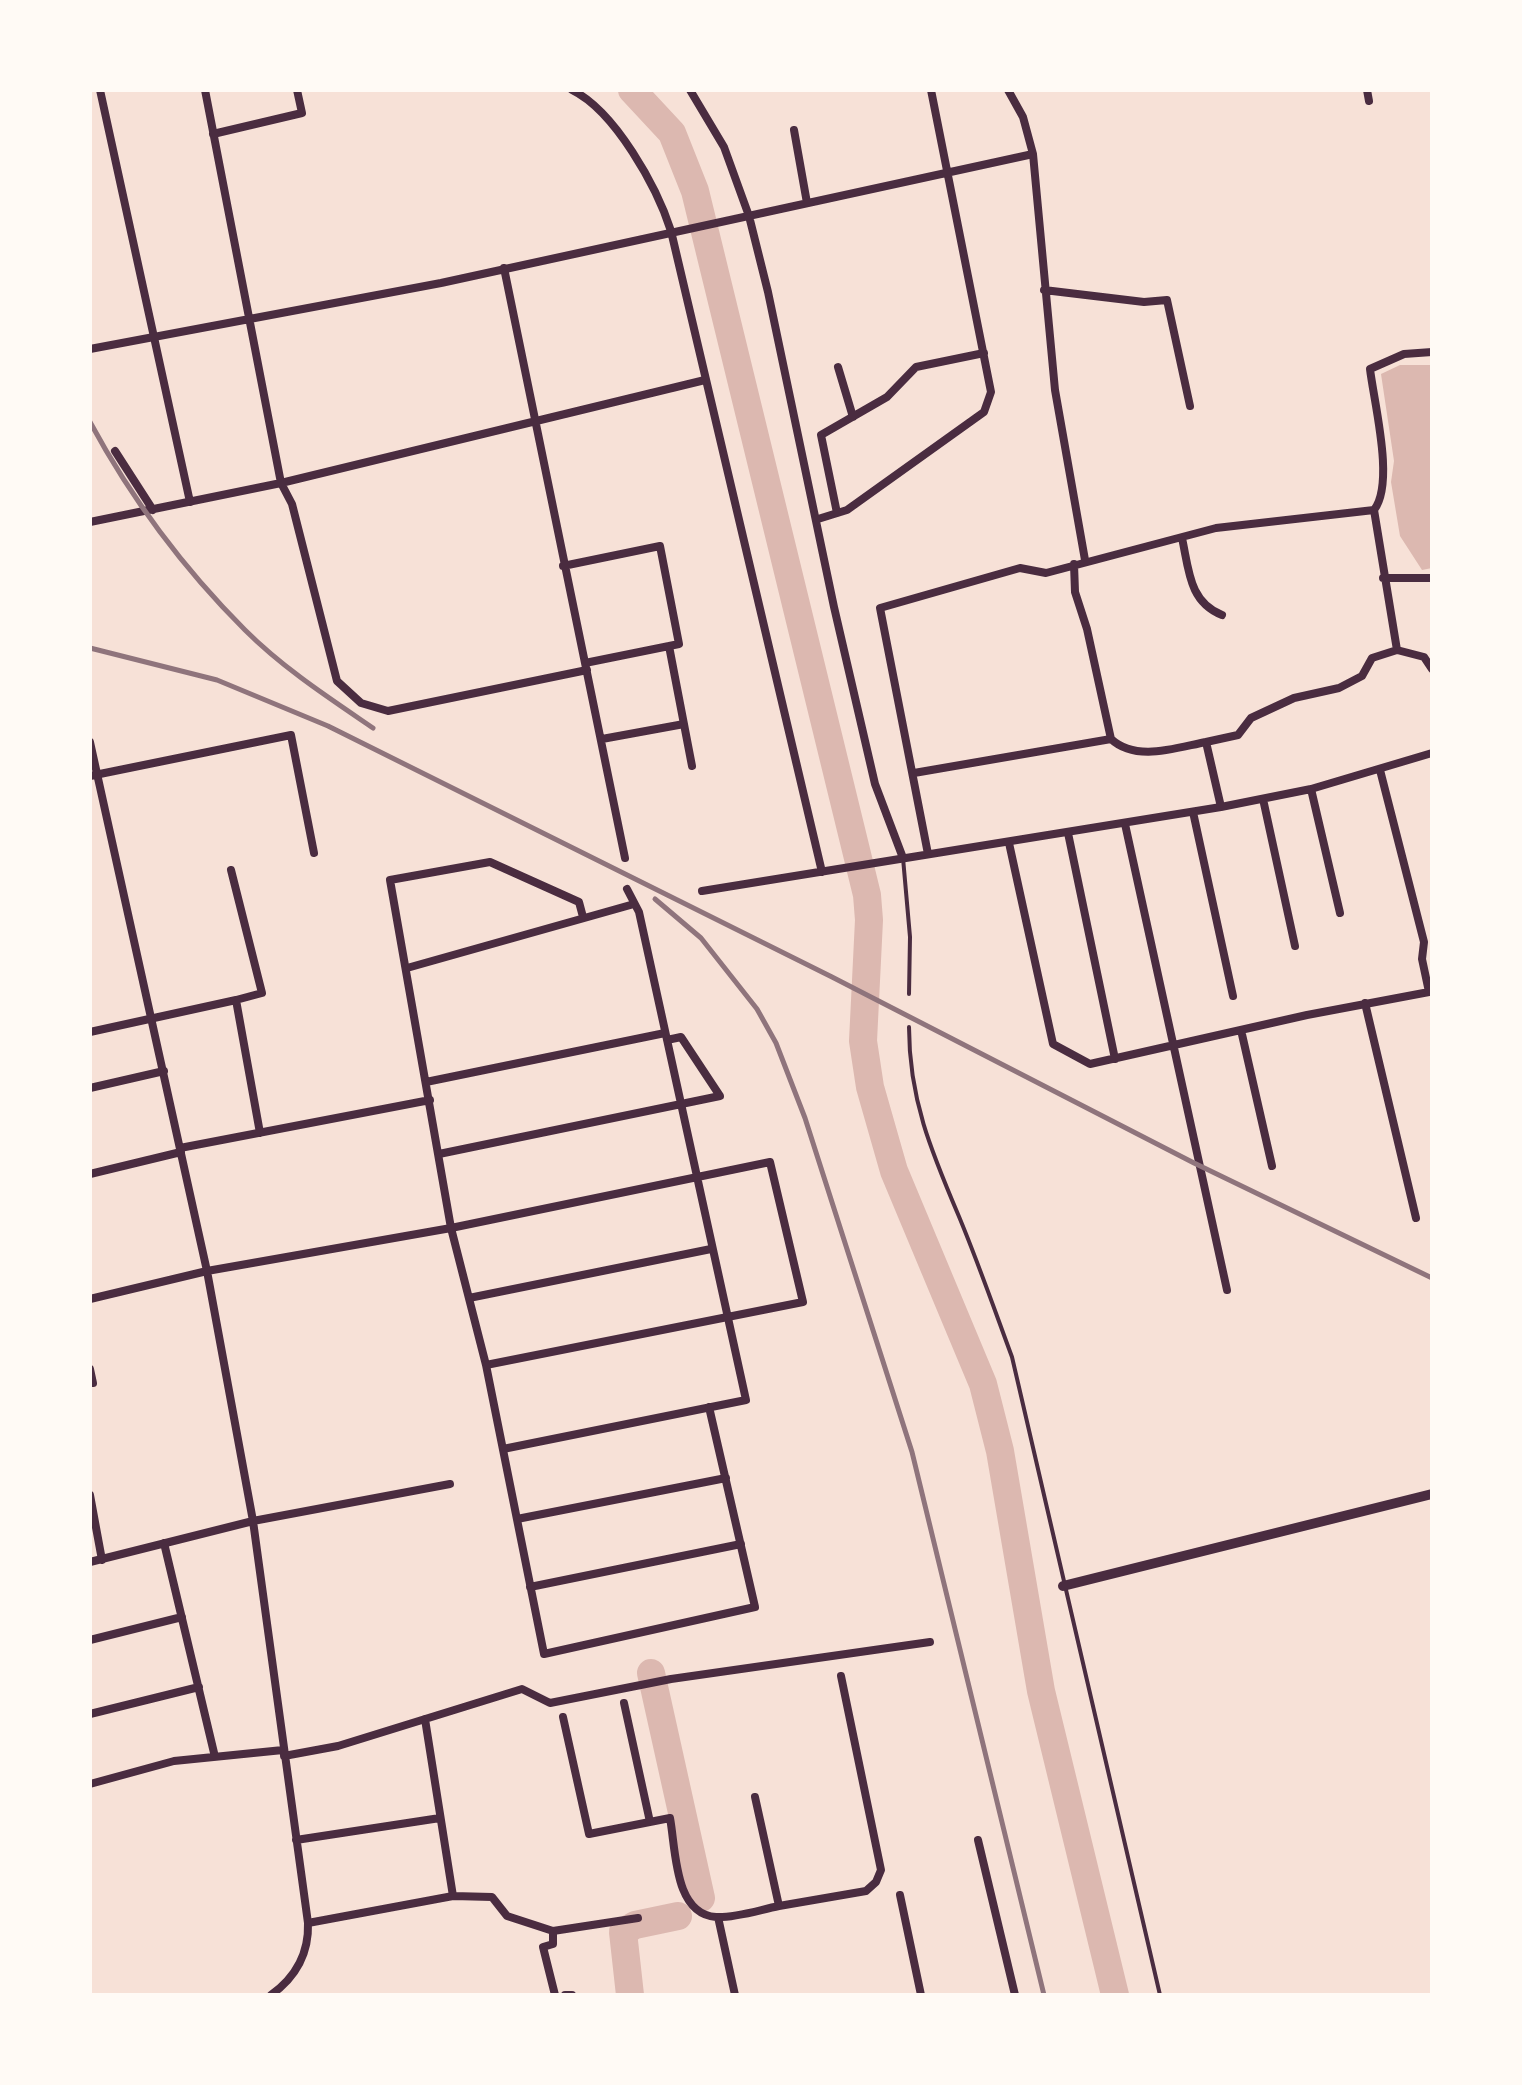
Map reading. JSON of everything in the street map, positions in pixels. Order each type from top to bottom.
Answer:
[{"type":"street","points":[[100,90],[190,502]]},
{"type":"street","points":[[205,90],[280,483],[292,504],[337,681],[361,703],[388,711],[679,644],[660,546],[564,566]]},
{"type":"street","points":[[214,134],[302,113],[297,90]]},
{"type":"street","points":[[572,90],[605,119],[633,152],[676,231],[704,380],[825,871]]},
{"type":"street","points":[[690,90],[724,147],[744,216],[818,519],[875,784],[902,858]]},
{"type":"street","points":[[818,519],[847,510],[984,412],[992,392],[930,90]]},
{"type":"street","points":[[1008,90],[1023,116],[1033,154],[1055,390],[1084,560]]},
{"type":"street","points":[[1367,90],[1369,101]]},
{"type":"street","points":[[794,130],[807,203]]},
{"type":"street","points":[[90,349],[440,283],[1033,154]]},
{"type":"street","points":[[504,268],[625,858]]},
{"type":"street","points":[[1044,290],[1144,302],[1167,300],[1190,406]]},
{"type":"street","points":[[928,854],[880,608],[1020,568],[1046,573],[1216,528],[1374,510],[1382,500],[1384,479],[1370,368],[1404,354],[1432,352]]},
{"type":"street","points":[[837,513],[820,435],[887,397],[916,367],[984,353]]},
{"type":"street","points":[[838,367],[853,417]]},
{"type":"street","points":[[90,522],[280,483],[704,380]]},
{"type":"street","points":[[115,451],[153,510]]},
{"type":"street","points":[[1374,510],[1397,650]]},
{"type":"street","points":[[1182,538],[1197,599],[1207,609],[1222,615]]},
{"type":"street","points":[[1074,564],[1075,592],[1111,739],[1123,750],[1135,752],[1238,735],[1251,718],[1294,698],[1339,688],[1362,676],[1372,658],[1397,650],[1424,657],[1432,669]]},
{"type":"street","points":[[1384,578],[1432,578]]},
{"type":"street","points":[[669,646],[692,766]]},
{"type":"street","points":[[602,739],[684,724]]},
{"type":"street","points":[[94,776],[291,735],[314,853]]},
{"type":"street","points":[[914,772],[1111,739]]},
{"type":"street","points":[[90,742],[94,776],[207,1271],[253,1520],[309,1942],[283,1992],[272,1995]]},
{"type":"street","points":[[1206,742],[1221,807]]},
{"type":"street","points":[[702,892],[1221,807],[1312,789],[1432,754]]},
{"type":"street","points":[[1009,843],[1053,1044],[1090,1064],[1429,992],[1422,959],[1424,942],[1380,770]]},
{"type":"street","points":[[1312,789],[1340,914]]},
{"type":"street","points":[[1263,798],[1295,946]]},
{"type":"street","points":[[1193,812],[1233,996]]},
{"type":"street","points":[[1125,824],[1228,1290]]},
{"type":"street","points":[[1068,833],[1115,1059]]},
{"type":"street","points":[[583,917],[578,902],[490,862],[390,880],[452,1228],[486,1364],[544,1654],[755,1607],[709,1407]]},
{"type":"street","points":[[90,1032],[262,993],[232,870]]},
{"type":"street","points":[[503,1449],[746,1400],[640,908],[627,889]]},
{"type":"street","points":[[407,968],[583,917],[640,908]]},
{"type":"street","points":[[236,1000],[260,1132]]},
{"type":"street","points":[[1365,1003],[1416,1218]]},
{"type":"street","points":[[1241,1030],[1272,1166]]},
{"type":"street","points":[[426,1082],[681,1036],[720,1096],[439,1154]]},
{"type":"street","points":[[90,1088],[164,1070]]},
{"type":"street","points":[[90,1174],[260,1132],[430,1100]]},
{"type":"street","points":[[90,1299],[207,1271],[452,1228],[770,1162],[803,1302],[486,1364]]},
{"type":"street","points":[[470,1298],[712,1249]]},
{"type":"street","points":[[90,1370],[90,1383]]},
{"type":"street","points":[[517,1519],[726,1478]]},
{"type":"street","points":[[90,1562],[253,1520],[450,1484]]},
{"type":"street","points":[[1062,1586],[1432,1494]]},
{"type":"street","points":[[90,1495],[102,1560]]},
{"type":"street","points":[[164,1543],[215,1756]]},
{"type":"street","points":[[530,1587],[741,1544]]},
{"type":"street","points":[[90,1640],[182,1618]]},
{"type":"street","points":[[90,1769],[92,1783],[174,1761],[338,1746],[522,1689],[550,1703],[671,1679],[930,1642]]},
{"type":"street","points":[[562,1716],[589,1834],[670,1818],[685,1899],[699,1913],[718,1918],[866,1891],[882,1870],[841,1676]]},
{"type":"street","points":[[90,1714],[199,1687]]},
{"type":"street","points":[[624,1704],[650,1822]]},
{"type":"street","points":[[425,1719],[453,1896]]},
{"type":"street","points":[[755,1797],[778,1906]]},
{"type":"street","points":[[296,1840],[440,1818]]},
{"type":"street","points":[[978,1840],[1015,1995]]},
{"type":"street","points":[[900,1895],[921,1995]]},
{"type":"street","points":[[308,1923],[453,1896],[492,1896],[507,1916],[553,1931],[638,1918]]},
{"type":"street","points":[[718,1918],[736,1995]]},
{"type":"street","points":[[553,1931],[553,1944],[543,1947],[555,1995]]},
{"type":"lane","points":[[902,858],[910,937],[909,994]]},
{"type":"lane","points":[[909,1027],[909,1068],[932,1158],[1012,1357],[1062,1586],[1160,1995]]},
{"type":"shaded area","points":[[1400,365],[1432,365],[1432,568],[1422,570],[1400,536],[1391,482],[1394,461],[1381,374]]},
{"type":"waterway","points":[[632,90],[672,133],[695,191],[867,895],[863,1041],[870,1087],[894,1171],[983,1384],[1000,1451],[1041,1691],[1115,1995]]},
{"type":"waterway","points":[[651,1673],[701,1898]]},
{"type":"waterway","points":[[630,1995],[623,1932],[635,1925],[678,1916]]},
{"type":"railway","points":[[90,422],[141,505],[223,607],[275,657],[373,728]]},
{"type":"railway","points":[[90,648],[217,680],[328,726],[1194,1163],[1432,1278]]},
{"type":"railway","points":[[655,899],[701,938],[757,1009],[776,1043],[805,1118],[912,1452],[1044,1995]]}]
